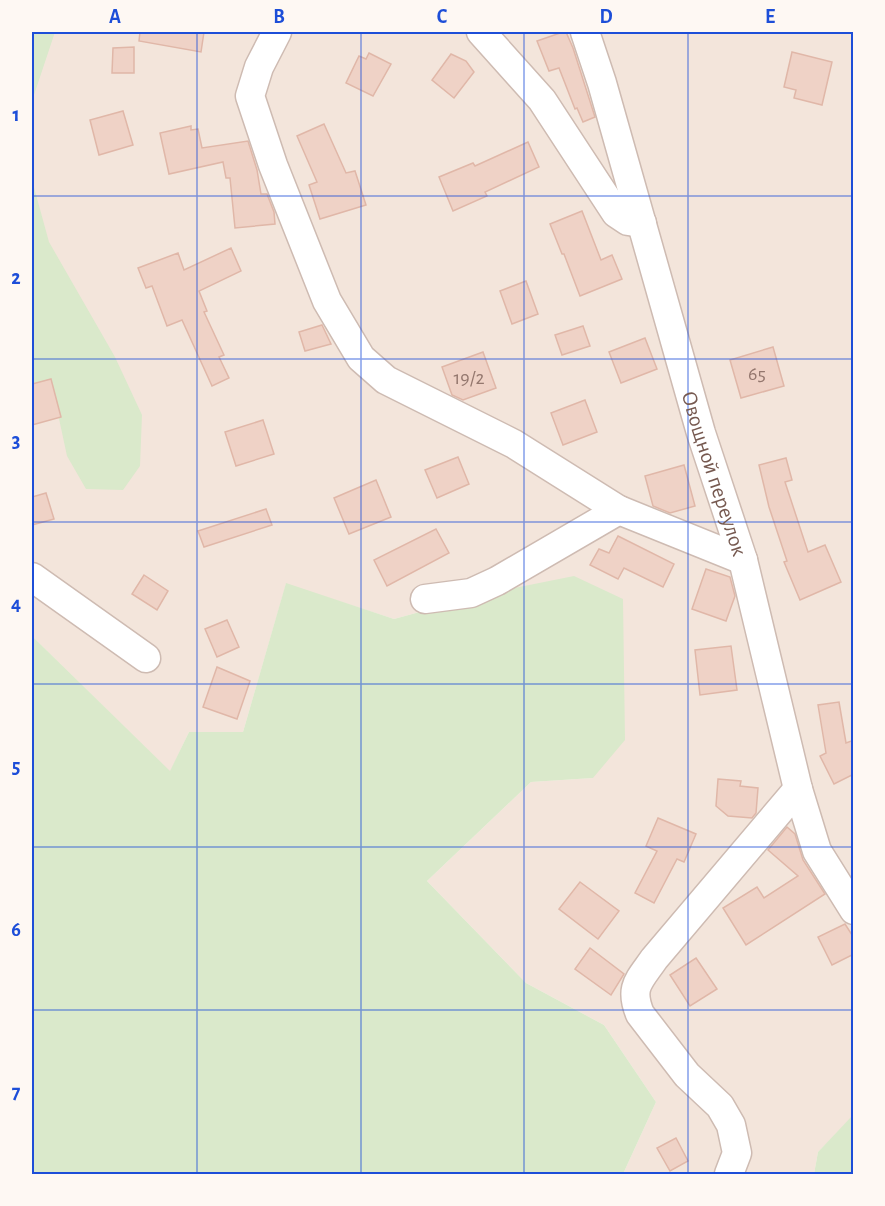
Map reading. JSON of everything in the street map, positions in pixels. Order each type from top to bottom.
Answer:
[{"type":"street","points":[[277,32],[259,67],[250,96],[273,165],[327,301],[362,358],[386,380],[514,444],[619,510],[743,560]]},
{"type":"street","points":[[481,32],[542,100],[616,213],[628,221],[642,224]]},
{"type":"street","name":"Овощной переулок","points":[[585,32],[602,83],[701,433],[743,560],[798,789],[818,851],[854,910]]},
{"type":"street","points":[[425,599],[471,593],[497,581],[619,510]]},
{"type":"street","points":[[32,577],[146,658]]},
{"type":"street","points":[[729,1174],[737,1153],[731,1125],[720,1106],[687,1075],[640,1014],[635,1003],[635,989],[654,959],[798,789]]},
{"type":"shaded area","points":[[32,32],[853,32],[854,1115],[818,1152],[814,1174],[623,1174],[656,1102],[604,1025],[526,983],[427,881],[531,782],[593,778],[489,593],[394,619],[286,584],[243,732],[189,732],[170,772],[32,636]]},
{"type":"green space","points":[[32,32],[55,32],[34,95],[32,133]]},
{"type":"green space","points":[[32,180],[49,242],[115,357],[142,415],[140,466],[123,490],[86,489],[67,456],[58,414],[32,390]]},
{"type":"green space","points":[[574,576],[623,599],[625,740],[593,778],[531,782],[427,881],[526,983],[604,1025],[656,1102],[623,1174],[32,1174],[32,636],[170,771],[189,732],[243,732],[286,583],[394,619],[489,593]]},
{"type":"green space","points":[[853,1115],[853,1174],[814,1174],[818,1152]]},
{"type":"building","points":[[140,32],[204,32],[201,52],[139,41]]},
{"type":"building","points":[[566,32],[573,48],[595,117],[583,122],[577,108],[575,109],[559,68],[549,71],[537,41]]},
{"type":"building","points":[[134,47],[134,73],[112,73],[113,48]]},
{"type":"building","points":[[792,52],[832,62],[822,105],[794,98],[796,90],[784,87]]},
{"type":"building","points":[[369,53],[391,64],[373,96],[346,83],[359,56],[366,59]]},
{"type":"building","points":[[451,54],[466,61],[474,72],[454,98],[432,80]]},
{"type":"building","points":[[123,111],[133,145],[99,155],[90,120]]},
{"type":"building","points":[[324,124],[346,173],[355,171],[366,205],[320,219],[309,185],[317,182],[297,136]]},
{"type":"building","points":[[191,126],[191,130],[198,129],[202,148],[248,141],[257,170],[261,194],[267,194],[274,212],[275,224],[235,228],[230,178],[226,178],[223,162],[169,174],[160,133]]},
{"type":"building","points":[[528,142],[539,167],[485,192],[487,196],[453,211],[439,177],[473,163],[475,166]]},
{"type":"building","points":[[582,211],[601,260],[612,255],[622,279],[580,296],[550,224]]},
{"type":"building","points":[[231,248],[241,271],[199,291],[207,311],[204,312],[224,355],[219,357],[229,378],[212,386],[182,320],[167,326],[152,286],[146,288],[138,268],[178,253],[184,270]]},
{"type":"building","points":[[526,281],[538,314],[512,324],[500,291]]},
{"type":"building","points":[[322,325],[331,344],[305,351],[299,332]]},
{"type":"building","points":[[583,326],[590,346],[562,355],[555,335]]},
{"type":"building","points":[[645,338],[657,369],[621,383],[609,352]]},
{"type":"building","points":[[773,347],[784,386],[741,398],[730,360]]},
{"type":"building","points":[[483,352],[496,388],[463,400],[452,395],[442,367]]},
{"type":"building","points":[[51,379],[61,417],[32,425],[32,384]]},
{"type":"building","points":[[585,400],[597,432],[563,445],[551,413]]},
{"type":"building","points":[[263,420],[274,454],[236,466],[225,432]]},
{"type":"building","points":[[458,457],[469,484],[437,498],[425,470]]},
{"type":"building","points":[[786,458],[792,480],[785,482],[808,552],[825,545],[841,582],[800,600],[784,562],[787,561],[769,507],[759,465]]},
{"type":"building","points":[[684,465],[695,506],[670,513],[653,506],[645,476]]},
{"type":"building","points":[[376,480],[391,517],[349,534],[334,498]]},
{"type":"building","points":[[46,493],[54,519],[32,525],[32,497]]},
{"type":"building","points":[[266,509],[272,525],[204,547],[198,531]]},
{"type":"building","points":[[436,529],[449,553],[387,586],[374,560]]},
{"type":"building","points":[[618,536],[674,564],[663,587],[624,568],[618,579],[590,565],[599,549],[609,553]]},
{"type":"building","points":[[706,569],[730,577],[735,596],[726,621],[692,609]]},
{"type":"building","points":[[144,575],[168,591],[157,610],[132,594]]},
{"type":"building","points":[[227,620],[239,647],[217,657],[205,629]]},
{"type":"building","points":[[731,646],[737,690],[700,695],[695,650]]},
{"type":"building","points":[[217,667],[250,681],[237,719],[203,707]]},
{"type":"building","points":[[839,702],[846,743],[854,740],[854,774],[834,784],[820,756],[826,753],[818,705]]},
{"type":"building","points":[[718,779],[741,781],[740,786],[758,788],[756,813],[752,818],[728,816],[716,806]]},
{"type":"building","points":[[658,818],[696,834],[684,862],[677,859],[654,903],[635,893],[657,851],[646,846]]},
{"type":"building","points":[[787,827],[795,834],[803,860],[825,894],[746,945],[723,908],[757,887],[764,898],[798,876],[768,850]]},
{"type":"building","points":[[580,882],[619,911],[598,939],[559,909]]},
{"type":"building","points":[[845,924],[854,938],[854,954],[832,965],[818,937]]},
{"type":"building","points":[[590,948],[624,974],[611,995],[575,969]]},
{"type":"building","points":[[696,958],[717,989],[690,1006],[670,975]]},
{"type":"building","points":[[676,1138],[688,1161],[670,1171],[657,1148]]}]
